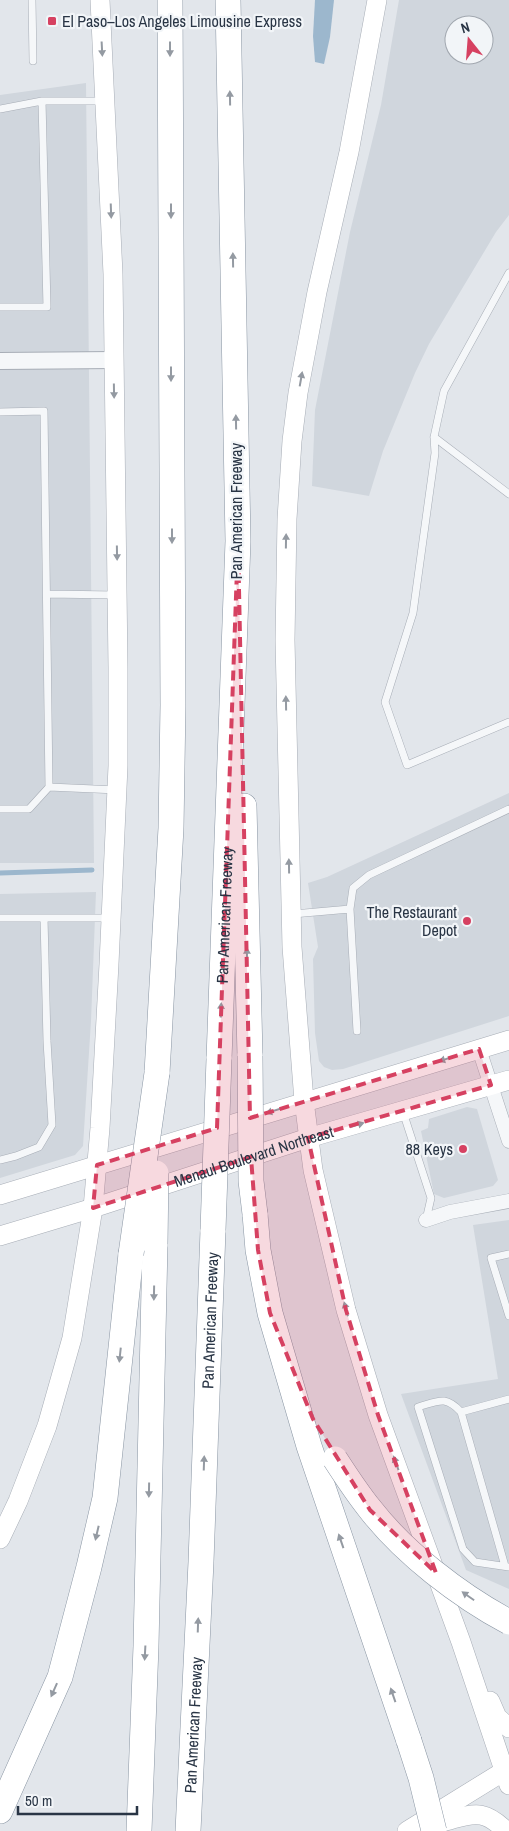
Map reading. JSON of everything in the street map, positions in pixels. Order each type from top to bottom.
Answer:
[{"type":"highway","points":[[139,1831],[146,1646],[157,1073],[172,828],[170,0]]},
{"type":"highway","name":"Pan American Freeway","points":[[188,1831],[201,1562],[238,541],[228,0]]},
{"type":"highway","points":[[238,541],[250,1056],[251,1181],[258,1250],[270,1313],[312,1455],[421,1778],[418,1830]]},
{"type":"highway","points":[[0,1811],[60,1677],[105,1498],[131,1254],[157,1073]]},
{"type":"highway","points":[[270,1313],[313,1419],[335,1459],[370,1510],[400,1542],[434,1572],[494,1614],[509,1622]]},
{"type":"highway","points":[[0,1804],[17,1774]]},
{"type":"main road","points":[[0,1539],[33,1464],[61,1382],[77,1314],[93,1208],[97,1165],[117,790],[118,595],[113,274],[100,0]]},
{"type":"main road","points":[[377,0],[349,152],[317,292],[298,393],[292,441],[286,519],[285,640],[290,914],[308,1138],[313,1170],[346,1310],[378,1415],[508,1774],[418,1830]]},
{"type":"main road","points":[[0,1195],[509,1040]]},
{"type":"main road","name":"Menaul Boulevard Northeast","points":[[0,1236],[93,1208],[308,1138],[509,1080]]},
{"type":"main road","points":[[461,1642],[497,1716],[509,1728]]},
{"type":"main road","points":[[418,1830],[464,1815],[476,1814],[487,1817],[506,1831]]},
{"type":"street","points":[[0,361],[114,360]]},
{"type":"street","points":[[479,1048],[509,1141]]},
{"type":"street","points":[[426,1220],[450,1212],[509,1201]]},
{"type":"lane","points":[[32,0],[33,61]]},
{"type":"lane","points":[[0,307],[47,307],[42,101]]},
{"type":"lane","points":[[0,109],[42,101],[105,101]]},
{"type":"lane","points":[[509,273],[444,391],[434,438],[435,453],[413,613],[385,702],[407,765],[509,722]]},
{"type":"lane","points":[[0,412],[44,411],[50,787]]},
{"type":"lane","points":[[434,438],[509,494]]},
{"type":"lane","points":[[47,594],[118,595]]},
{"type":"lane","points":[[0,809],[28,808],[50,787],[117,790]]},
{"type":"lane","points":[[357,1031],[350,909],[353,888],[369,875],[509,809]]},
{"type":"lane","points":[[290,914],[350,909]]},
{"type":"lane","points":[[0,918],[111,918]]},
{"type":"lane","points":[[0,1160],[39,1147],[52,1124],[44,918]]},
{"type":"lane","points":[[403,1111],[432,1198],[426,1220]]},
{"type":"lane","points":[[509,1254],[491,1258],[509,1316]]},
{"type":"lane","points":[[461,1412],[509,1399]]},
{"type":"lane","points":[[442,1400],[452,1403],[461,1412],[507,1567],[475,1562],[463,1549],[418,1407],[442,1400]]},
{"type":"highlighted area","points":[[238,541],[250,1118],[479,1049],[491,1085],[308,1138],[346,1310],[378,1415],[436,1573],[370,1510],[313,1419],[270,1313],[258,1250],[251,1157],[93,1208],[97,1165],[217,1128]]},
{"type":"shaded area","points":[[399,0],[509,0],[509,215],[496,232],[429,344],[383,451],[369,496],[312,486],[315,410],[350,232],[381,105]]},
{"type":"shaded area","points":[[86,83],[94,863],[0,863],[0,95]]},
{"type":"shaded area","points":[[509,793],[509,1016],[343,1069],[332,1070],[324,1067],[319,1061],[315,1033],[313,959],[318,947],[308,883],[327,877]]},
{"type":"shaded area","points":[[96,892],[91,1021],[83,1146],[75,1155],[0,1178],[0,894]]},
{"type":"shaded area","points":[[467,1107],[477,1109],[498,1180],[493,1186],[444,1198],[434,1194],[421,1131],[428,1128],[429,1119]]},
{"type":"shaded area","points":[[509,1220],[509,1589],[466,1570],[401,1394],[498,1379],[473,1225]]},
{"type":"water","points":[[315,0],[334,0],[330,37],[324,64],[315,62],[313,36]]},
{"type":"waterway","points":[[0,873],[92,870]]},
{"type":"place","name":"El Paso–Los Angeles Limousine Express","points":[[52,21]]},
{"type":"place","name":"The Restaurant Depot","points":[[467,921]]},
{"type":"place","name":"88 Keys","points":[[463,1149]]}]
